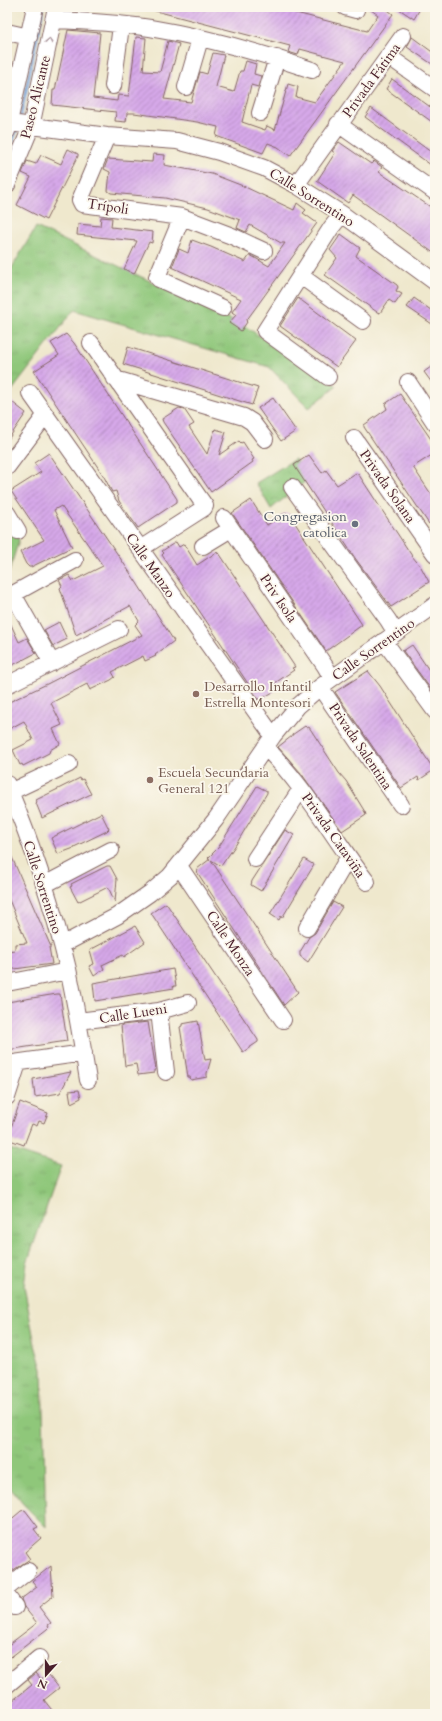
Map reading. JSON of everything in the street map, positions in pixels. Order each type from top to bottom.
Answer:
[{"type":"street","name":"Paseo Alicante","points":[[8,127],[35,7]]},
{"type":"street","name":"Paseo Alicante","points":[[7,185],[31,127],[54,13]]},
{"type":"street","points":[[54,13],[121,26],[155,29],[277,58],[312,70]]},
{"type":"street","points":[[113,86],[121,26]]},
{"type":"street","points":[[7,32],[29,37]]},
{"type":"street","name":"Privada Fátima","points":[[299,180],[403,36]]},
{"type":"street","points":[[186,87],[200,39]]},
{"type":"street","points":[[388,56],[435,89]]},
{"type":"street","points":[[260,113],[277,58]]},
{"type":"street","name":"Privada Fátima","points":[[338,124],[435,192]]},
{"type":"street","name":"Calle Sorrentino","points":[[8,127],[31,127],[107,136],[177,141],[219,152],[299,180],[342,214],[435,282]]},
{"type":"street","name":"Trípoli","points":[[107,136],[80,202],[182,217],[232,236],[264,251]]},
{"type":"street","points":[[328,377],[265,331],[342,214]]},
{"type":"street","points":[[182,217],[157,277],[224,308]]},
{"type":"street","points":[[301,276],[363,321]]},
{"type":"street","points":[[91,343],[205,506],[140,549]]},
{"type":"street","points":[[115,379],[244,417],[252,422],[265,439]]},
{"type":"street","points":[[408,382],[435,423]]},
{"type":"street","name":"Calle Manzo","points":[[30,393],[140,549],[269,741]]},
{"type":"street","points":[[7,467],[45,416]]},
{"type":"street","name":"Privada Solana","points":[[354,438],[435,554]]},
{"type":"street","points":[[292,487],[388,620],[390,637],[435,711]]},
{"type":"street","points":[[7,513],[18,531]]},
{"type":"street","name":"Priv Isola","points":[[203,546],[227,523],[325,666],[326,683]]},
{"type":"street","points":[[52,663],[14,596],[15,593],[75,560]]},
{"type":"street","name":"Calle Sorrentino","points":[[62,945],[117,916],[150,893],[170,876],[216,819],[269,741],[298,706],[326,683],[435,605]]},
{"type":"street","points":[[7,685],[119,629]]},
{"type":"street","name":"Privada Salentina","points":[[326,683],[401,805]]},
{"type":"street","name":"Privada Cataviña","points":[[269,741],[279,760],[301,789],[348,858],[367,882]]},
{"type":"street","points":[[8,788],[69,764]]},
{"type":"street","name":"Calle Sorrentino","points":[[8,788],[44,885],[62,945],[88,1080]]},
{"type":"street","name":"Privada Cataviña","points":[[255,859],[301,789]]},
{"type":"street","points":[[44,885],[111,850]]},
{"type":"street","points":[[308,928],[348,858]]},
{"type":"street","name":"Calle Monza","points":[[179,866],[282,1020]]},
{"type":"street","points":[[7,984],[68,970]]},
{"type":"street","name":"Calle Lueni","points":[[78,1022],[159,1010],[188,1003]]},
{"type":"street","points":[[159,1010],[166,1072]]},
{"type":"street","points":[[7,1097],[13,1064],[84,1054]]},
{"type":"street","points":[[7,1588],[28,1571]]},
{"type":"street","points":[[7,1685],[39,1658]]},
{"type":"green space","points":[[36,227],[243,325],[337,386],[309,408],[269,367],[74,310],[7,397],[7,276]]},
{"type":"green space","points":[[295,459],[307,480],[271,509],[256,483]]},
{"type":"green space","points":[[7,518],[19,540],[7,578]]},
{"type":"green space","points":[[7,1148],[61,1166],[27,1263],[24,1286],[35,1345],[42,1369],[46,1527],[24,1505],[7,1484]]},
{"type":"building","points":[[152,7],[271,7],[282,10],[283,7],[293,7],[292,12],[367,31],[378,15],[367,7],[384,7],[393,14],[290,156],[278,147],[268,143],[263,153],[216,136],[218,127],[197,122],[134,113],[127,113],[126,122],[115,121],[116,112],[52,105],[53,90],[55,90],[68,30],[100,33],[93,98],[117,101],[118,95],[129,96],[136,37],[146,38],[143,71],[160,72],[168,41],[179,44],[164,99],[191,102],[200,72],[207,74],[213,53],[224,55],[216,87],[234,92],[240,71],[243,71],[246,61],[256,64],[254,74],[261,76],[258,87],[251,85],[242,122],[265,130],[267,126],[275,130],[288,84],[298,87],[296,97],[315,102],[345,61],[300,49],[298,55],[288,52],[290,46],[152,10]]},
{"type":"building","points":[[396,7],[421,7],[414,19]]},
{"type":"building","points":[[412,37],[435,54],[435,66],[407,47]]},
{"type":"building","points":[[392,79],[435,111],[435,124],[386,89]]},
{"type":"building","points":[[371,108],[435,155],[435,168],[365,117]]},
{"type":"building","points":[[339,142],[371,164],[374,161],[382,167],[379,172],[435,210],[435,254],[353,195],[348,203],[317,181],[335,153],[332,151]]},
{"type":"building","points":[[68,149],[78,154],[78,156],[46,220],[17,205],[31,177],[22,173],[27,161],[36,164],[41,155],[61,164]]},
{"type":"building","points":[[153,154],[165,155],[164,165],[212,174],[243,186],[294,210],[297,203],[306,210],[303,213],[317,223],[246,321],[247,322],[241,331],[229,323],[236,315],[232,312],[241,299],[172,267],[179,249],[188,253],[192,240],[245,262],[250,255],[269,266],[285,243],[281,243],[250,225],[246,232],[237,228],[240,220],[208,208],[165,198],[111,193],[108,191],[110,172],[104,169],[108,159],[152,162]]},
{"type":"building","points":[[101,217],[112,218],[111,227],[153,232],[152,243],[149,242],[134,274],[124,269],[137,241],[77,235],[78,224],[100,226]]},
{"type":"building","points":[[341,234],[360,248],[356,256],[397,285],[398,287],[396,291],[402,294],[395,304],[389,300],[380,313],[377,312],[325,275],[337,258],[330,250]]},
{"type":"building","points":[[298,298],[356,341],[337,367],[280,326]]},
{"type":"building","points":[[414,298],[435,313],[435,326],[407,307]]},
{"type":"building","points":[[66,334],[74,343],[177,499],[177,502],[138,528],[119,501],[116,491],[112,492],[103,475],[34,371],[59,355],[51,343]]},
{"type":"building","points":[[128,347],[258,388],[252,405],[123,364]]},
{"type":"building","points":[[435,364],[435,387],[424,372]]},
{"type":"building","points":[[400,394],[435,445],[435,453],[413,467],[435,500],[435,520],[429,524],[364,427],[364,425],[387,409],[385,404]]},
{"type":"building","points":[[273,398],[296,431],[281,441],[258,408]]},
{"type":"building","points":[[12,402],[26,413],[7,441],[7,409]]},
{"type":"building","points":[[179,408],[184,409],[194,424],[189,427],[207,454],[215,429],[226,432],[219,455],[239,441],[241,443],[243,442],[254,459],[252,460],[253,462],[211,492],[163,422],[162,419]]},
{"type":"building","points":[[49,453],[137,583],[174,641],[155,655],[156,656],[145,661],[143,656],[112,672],[115,677],[111,680],[90,690],[87,684],[51,703],[62,725],[53,729],[60,744],[50,750],[49,753],[23,766],[22,764],[20,765],[13,750],[33,740],[24,721],[7,730],[7,703],[142,635],[135,625],[139,621],[130,606],[76,635],[60,588],[62,586],[59,580],[69,575],[73,581],[103,566],[61,506],[54,510],[72,547],[31,567],[26,564],[20,552],[44,540],[11,491],[41,472],[34,463]]},
{"type":"building","points":[[309,455],[322,473],[326,470],[337,485],[356,473],[359,475],[412,556],[421,567],[429,582],[391,607],[355,558],[295,467],[294,465]]},
{"type":"building","points":[[251,500],[267,525],[286,513],[289,514],[362,625],[326,651],[232,513]]},
{"type":"building","points":[[176,542],[179,547],[184,544],[197,565],[217,552],[218,554],[219,553],[295,667],[292,668],[294,670],[275,683],[275,691],[259,700],[162,555],[164,553],[162,551]]},
{"type":"building","points":[[7,616],[19,642],[27,638],[36,653],[7,668]]},
{"type":"building","points":[[59,622],[67,639],[53,646],[44,630]]},
{"type":"building","points":[[412,645],[435,679],[435,695],[403,651]]},
{"type":"building","points":[[368,671],[380,686],[434,770],[419,780],[418,777],[401,788],[335,692]]},
{"type":"building","points":[[305,726],[307,728],[309,727],[365,812],[366,815],[342,831],[301,773],[278,747]]},
{"type":"building","points":[[80,778],[81,780],[83,779],[91,794],[42,818],[36,800]]},
{"type":"building","points":[[257,786],[267,791],[267,793],[235,846],[221,866],[211,860],[298,992],[284,1005],[197,872],[197,869],[210,859],[208,858],[218,848]]},
{"type":"building","points":[[101,813],[109,829],[107,831],[74,848],[58,854],[51,838]]},
{"type":"building","points":[[285,830],[294,835],[261,891],[251,885],[252,881]]},
{"type":"building","points":[[7,846],[51,947],[49,947],[52,964],[7,970],[7,951],[15,950],[15,944],[27,943],[7,895]]},
{"type":"building","points":[[304,859],[314,865],[282,918],[281,916],[279,920],[270,914]]},
{"type":"building","points":[[107,866],[110,866],[117,879],[115,902],[108,887],[78,902],[70,887],[72,886],[71,884]]},
{"type":"building","points":[[333,902],[342,907],[308,962],[300,956],[300,952],[309,937],[315,933]]},
{"type":"building","points":[[166,903],[258,1040],[258,1042],[243,1052],[151,913]]},
{"type":"building","points":[[135,926],[145,942],[124,957],[123,955],[102,965],[104,969],[94,976],[89,966],[94,964],[90,950]]},
{"type":"building","points":[[173,969],[176,986],[173,986],[174,988],[95,1001],[93,983]]},
{"type":"building","points":[[60,994],[67,1041],[7,1050],[7,1002]]},
{"type":"building","points":[[198,1021],[205,1060],[211,1059],[207,1077],[191,1080],[190,1077],[188,1077],[180,1027],[182,1024]]},
{"type":"building","points":[[148,1022],[156,1070],[154,1070],[154,1073],[138,1075],[136,1064],[125,1066],[121,1025]]},
{"type":"building","points":[[71,1072],[60,1093],[35,1097],[33,1079]]},
{"type":"building","points":[[79,1090],[81,1098],[71,1103],[69,1091]]},
{"type":"building","points":[[20,1102],[48,1113],[44,1123],[39,1121],[37,1126],[32,1124],[24,1145],[7,1139]]},
{"type":"building","points":[[25,1510],[38,1527],[34,1529],[41,1538],[25,1552],[30,1559],[12,1571],[7,1565],[7,1523],[21,1511]]},
{"type":"building","points":[[51,1566],[53,1596],[39,1607],[51,1623],[48,1625],[49,1627],[47,1629],[7,1660],[7,1646],[37,1623],[24,1607],[21,1599],[37,1587],[32,1581]]},
{"type":"building","points":[[36,1673],[41,1679],[49,1675],[59,1688],[44,1700],[55,1714],[7,1714],[7,1705],[32,1685],[28,1680]]},
{"type":"waterway","points":[[20,119],[43,7]]},
{"type":"waterway","points":[[7,160],[17,127]]},
{"type":"place","name":"Congregasion catolica","points":[[355,524]]},
{"type":"place","name":"Desarrollo Infantil Estrella Montesori","points":[[196,694]]},
{"type":"place","name":"Escuela Secundaria General 121","points":[[150,780]]}]
